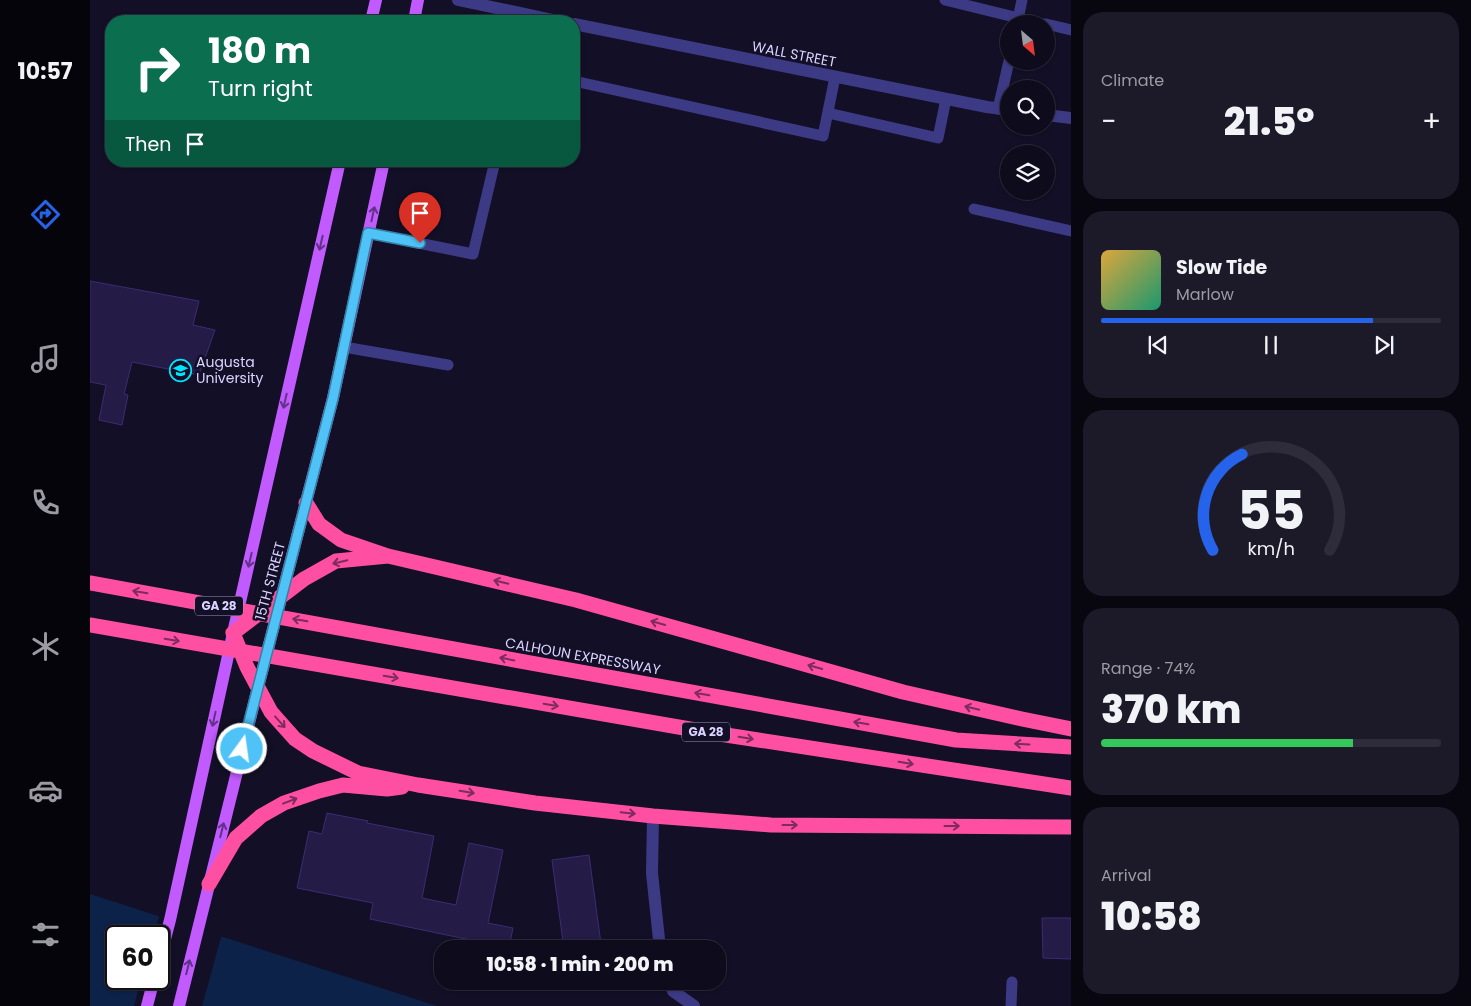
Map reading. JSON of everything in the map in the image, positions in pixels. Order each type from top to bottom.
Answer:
[{"type":"highway","points":[[306,503],[319,524],[340,540],[388,556],[576,600],[903,692],[1071,729]]},
{"type":"highway","points":[[388,556],[336,562],[304,578],[233,633],[247,667],[271,712],[296,739],[313,751],[358,773],[418,785],[535,803],[653,816],[771,825],[1071,827]]},
{"type":"highway","name":"CALHOUN EXPRESSWAY","points":[[90,583],[956,740],[1071,747]]},
{"type":"highway","name":"GA 28","points":[[90,625],[714,733],[1071,788]]},
{"type":"highway","points":[[209,884],[236,838],[261,816],[284,803],[343,785],[387,789],[418,785]]},
{"type":"main road","points":[[372,15],[376,0]]},
{"type":"main road","points":[[415,15],[418,0]]},
{"type":"main road","name":"15TH STREET","points":[[169,925],[339,167]]},
{"type":"main road","name":"15TH STREET","points":[[179,1006],[333,398],[383,167]]},
{"type":"main road","points":[[147,1006],[151,990]]},
{"type":"street","points":[[458,0],[529,15]]},
{"type":"street","name":"WALL STREET","points":[[580,25],[1000,109]]},
{"type":"street","points":[[1055,116],[1071,118]]},
{"type":"street","points":[[653,816],[652,873],[659,940]]},
{"type":"street","points":[[673,990],[694,1006]]},
{"type":"lane","points":[[945,0],[1000,16]]},
{"type":"lane","points":[[1018,15],[1022,0]]},
{"type":"lane","points":[[1055,26],[1071,30]]},
{"type":"lane","points":[[580,82],[823,136],[835,77]]},
{"type":"lane","points":[[828,113],[938,138],[946,99]]},
{"type":"lane","points":[[368,233],[473,254],[494,167]]},
{"type":"lane","points":[[974,209],[1071,231]]},
{"type":"lane","points":[[344,347],[448,365]]},
{"type":"lane","points":[[1011,1006],[1012,982]]},
{"type":"water","points":[[90,894],[437,1006],[90,1006]]},
{"type":"pier","points":[[160,914],[222,934],[202,1006],[134,1006],[138,990],[170,990],[170,925],[156,925]]},
{"type":"building","points":[[90,281],[199,301],[193,325],[215,330],[199,375],[132,362],[124,394],[128,395],[122,425],[99,420],[106,385],[90,382]]},
{"type":"building","points":[[327,813],[434,836],[422,898],[456,905],[469,843],[503,850],[488,923],[513,928],[511,940],[471,940],[370,919],[373,903],[297,888],[309,831],[322,834]]},
{"type":"building","points":[[589,855],[600,940],[563,940],[552,860]]},
{"type":"building","points":[[1042,918],[1071,918],[1071,959],[1043,958]]},
{"type":"place","name":"Augusta University","points":[[180,370]]},
{"type":"route","points":[[242,749],[333,398],[368,233],[420,243]]}]
